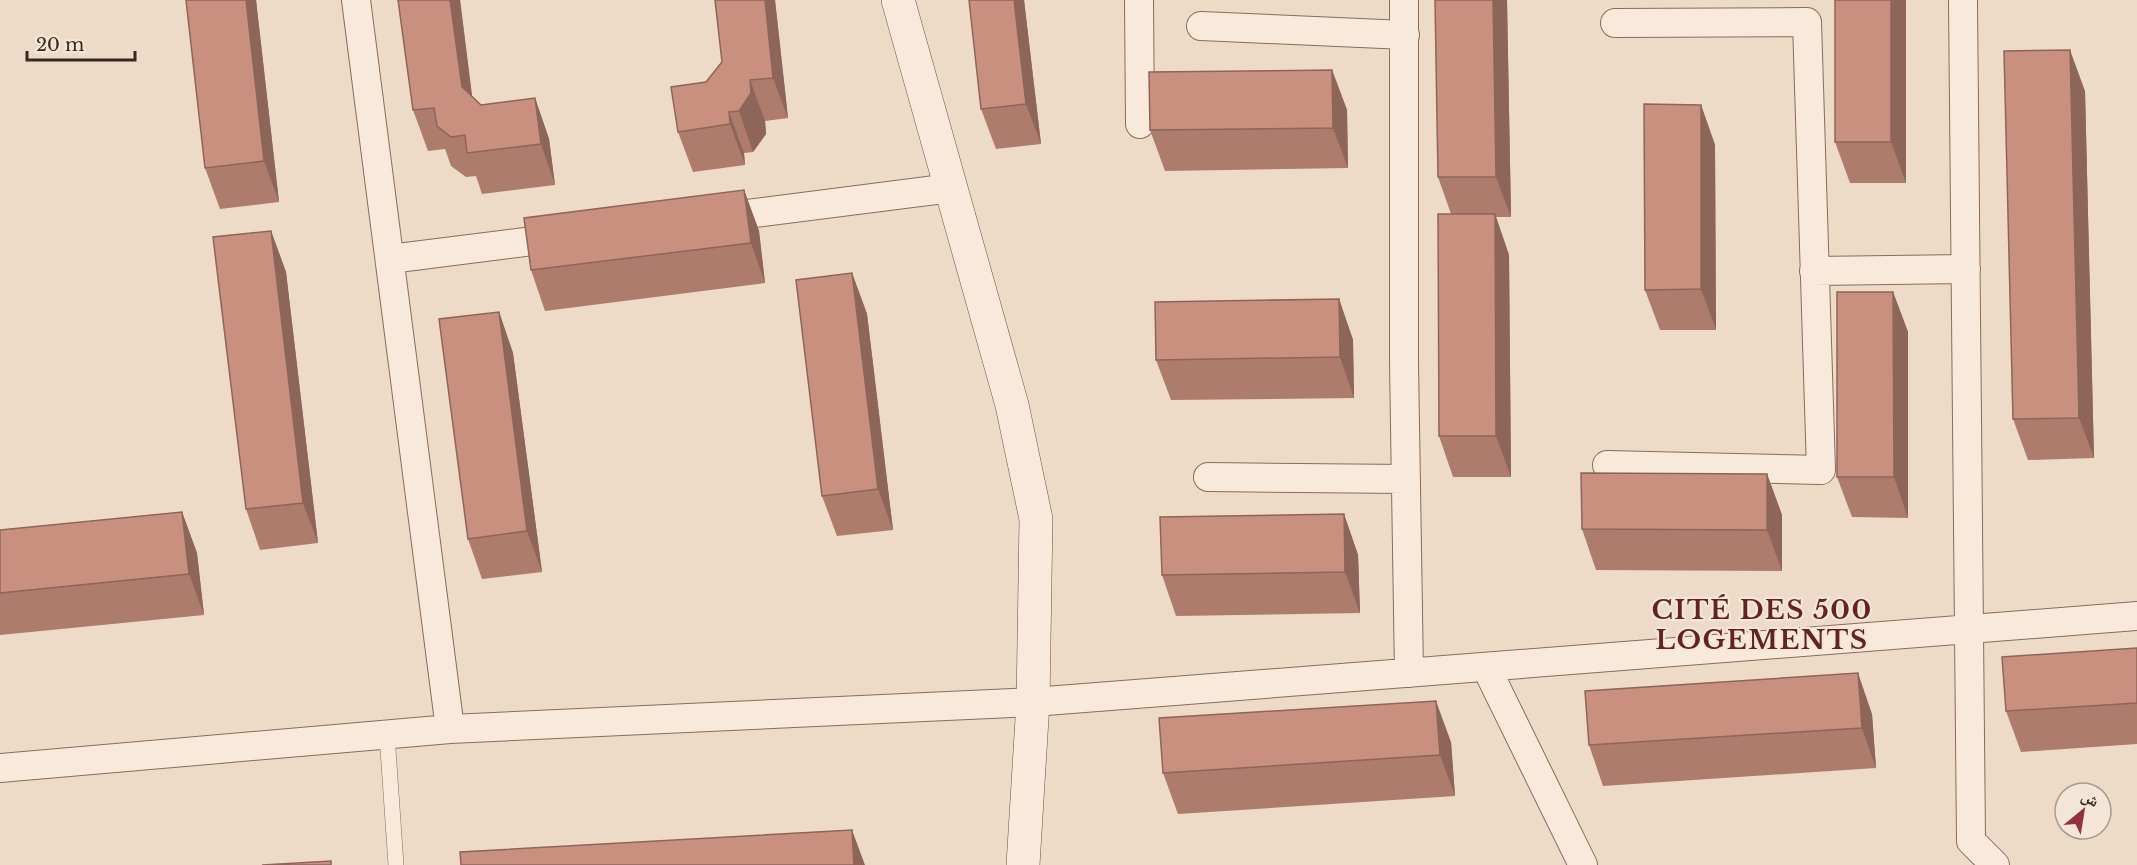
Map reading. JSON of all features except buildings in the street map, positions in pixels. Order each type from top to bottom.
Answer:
[{"type":"street","points":[[356,0],[450,729]]},
{"type":"street","points":[[898,0],[1012,405],[1036,519],[1033,702],[1023,865]]},
{"type":"street","points":[[1139,0],[1140,124]]},
{"type":"street","points":[[1404,0],[1404,363],[1409,673]]},
{"type":"street","points":[[1963,0],[1971,841],[1995,865]]},
{"type":"street","points":[[1607,465],[1821,470],[1807,22],[1615,23]]},
{"type":"street","points":[[1201,26],[1405,35]]},
{"type":"street","points":[[694,220],[951,188]]},
{"type":"street","points":[[390,259],[588,234]]},
{"type":"street","points":[[1814,271],[1966,269]]},
{"type":"street","points":[[1208,477],[1406,478]]},
{"type":"street","points":[[0,768],[450,729],[1033,702],[2137,615]]},
{"type":"street","points":[[1486,667],[1583,865]]},
{"type":"lane","points":[[387,735],[396,865]]},
{"type":"district","name":"CITÉ DES 500 LOGEMENTS","points":[[1762,625]]}]
